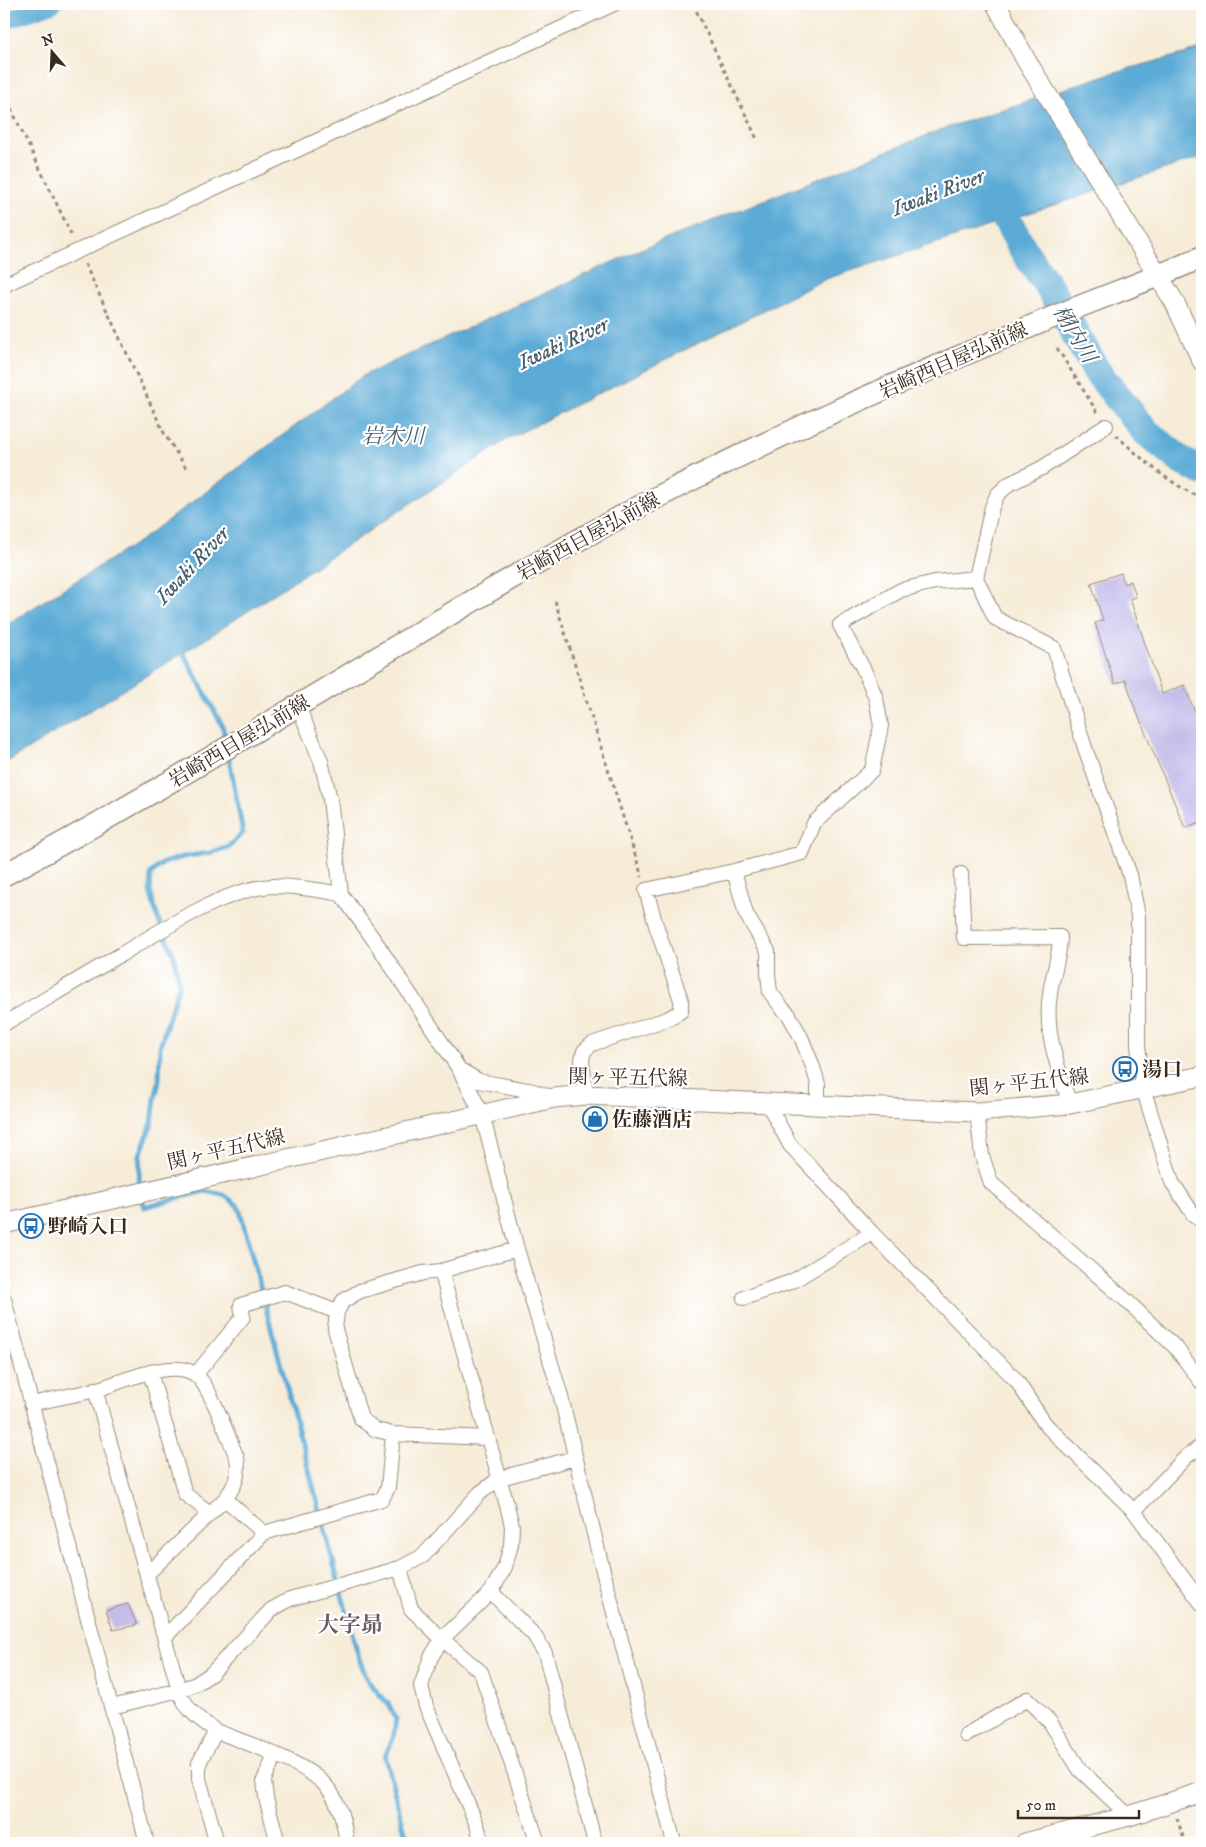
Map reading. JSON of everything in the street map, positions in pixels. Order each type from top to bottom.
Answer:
[{"type":"main road","points":[[996,4],[1026,60],[1140,249],[1175,303],[1202,360]]},
{"type":"main road","name":"岩崎西目屋弘前線","points":[[4,875],[205,762],[435,622],[561,550],[676,488],[781,436],[1042,322],[1158,277],[1202,257]]},
{"type":"main road","name":"関ヶ平五代線","points":[[4,1224],[554,1098],[586,1095],[977,1112],[1070,1104],[1202,1076]]},
{"type":"main road","points":[[1026,1843],[1129,1816],[1202,1792]]},
{"type":"street","points":[[4,285],[78,249],[614,4]]},
{"type":"street","points":[[1106,426],[1042,468],[1009,484],[997,495],[992,506],[976,578],[995,618],[1054,648],[1085,748],[1130,875],[1138,916],[1138,1045],[1143,1088],[1172,1182],[1193,1214],[1202,1221]]},
{"type":"street","points":[[586,1095],[582,1060],[584,1050],[592,1044],[667,1019],[681,1010],[681,1000],[646,890],[734,871],[802,853],[814,823],[872,770],[880,726],[876,698],[864,670],[840,625],[901,590],[935,582],[976,578]]},
{"type":"street","points":[[298,706],[320,761],[330,799],[341,894],[377,944],[459,1070],[482,1114],[518,1249],[560,1393],[674,1843]]},
{"type":"street","points":[[734,871],[746,914],[768,951],[770,992],[789,1015],[801,1037],[813,1067],[818,1084],[818,1106]]},
{"type":"street","points":[[961,874],[964,938],[1060,937],[1060,948],[1050,994],[1048,1023],[1058,1066],[1070,1104]]},
{"type":"street","points":[[4,1024],[172,924],[210,905],[241,893],[272,886],[311,889],[341,894]]},
{"type":"street","points":[[459,1070],[478,1081],[533,1091],[554,1098]]},
{"type":"street","points":[[768,1104],[790,1145],[872,1233],[1016,1380],[1045,1424],[1134,1511],[1202,1604]]},
{"type":"street","points":[[977,1112],[982,1156],[991,1184],[1127,1300],[1177,1349],[1202,1383]]},
{"type":"street","points":[[744,1298],[793,1281],[872,1233]]},
{"type":"street","points":[[488,1438],[394,1434],[376,1430],[361,1419],[335,1329],[337,1312],[343,1301],[360,1291],[518,1249]]},
{"type":"street","points":[[441,1271],[512,1526],[511,1545],[505,1567],[491,1592],[442,1639],[431,1656],[421,1686],[426,1706],[477,1825],[482,1843]]},
{"type":"street","points":[[196,1374],[243,1317],[241,1305],[285,1292],[337,1312]]},
{"type":"street","points":[[4,1299],[147,1843]]},
{"type":"street","points":[[31,1404],[167,1369],[180,1369],[196,1374],[205,1384],[237,1458],[239,1469],[233,1488],[225,1498],[147,1574]]},
{"type":"street","points":[[150,1372],[185,1494],[210,1513]]},
{"type":"street","points":[[95,1389],[184,1703],[192,1714],[216,1730],[309,1772],[326,1786],[336,1802],[343,1820],[347,1843]]},
{"type":"street","points":[[165,1637],[264,1533],[382,1499],[388,1488],[394,1434]]},
{"type":"street","points":[[1134,1511],[1187,1456],[1202,1446]]},
{"type":"street","points":[[112,1707],[196,1684],[211,1674],[271,1610],[290,1599],[400,1568],[423,1556],[480,1493],[500,1478],[575,1458]]},
{"type":"street","points":[[225,1498],[264,1533]]},
{"type":"street","points":[[400,1568],[411,1609],[442,1639],[481,1672],[538,1843]]},
{"type":"street","points":[[491,1592],[534,1635],[545,1653],[595,1843]]},
{"type":"street","points":[[966,1735],[1027,1699],[1050,1722],[1080,1770],[1129,1816]]},
{"type":"street","points":[[216,1730],[199,1763],[199,1779],[217,1843]]},
{"type":"street","points":[[275,1755],[264,1780],[266,1798],[278,1843]]},
{"type":"path","points":[[693,4],[757,139]]},
{"type":"path","points":[[4,94],[164,433],[186,468]]},
{"type":"path","points":[[1057,348],[1106,426],[1138,455],[1182,490],[1202,498]]},
{"type":"path","points":[[556,602],[646,890]]},
{"type":"path","points":[[1171,1802],[1186,1843]]},
{"type":"water","name":"岩木川","points":[[1202,49],[1202,157],[826,279],[508,439],[209,637],[4,764],[4,626],[141,540],[364,375],[639,250],[940,130],[1112,73]]},
{"type":"building","points":[[1121,573],[1124,584],[1131,581],[1136,597],[1130,599],[1162,694],[1184,685],[1202,729],[1202,821],[1185,828],[1133,703],[1126,680],[1115,684],[1095,623],[1103,620],[1091,583]]},
{"type":"building","points":[[128,1604],[137,1625],[113,1630],[106,1610]]},
{"type":"waterway","points":[[4,21],[52,4]]},
{"type":"waterway","name":"栩内川","points":[[999,185],[997,203],[1026,254],[1049,287],[1097,372],[1145,431],[1183,462],[1202,471]]},
{"type":"waterway","points":[[180,647],[222,725],[226,742]]},
{"type":"waterway","points":[[228,753],[243,833],[228,847],[163,863],[151,873],[150,891],[158,919],[174,956],[179,984],[160,1046],[159,1081],[152,1123],[140,1155],[139,1180],[144,1207],[205,1191],[224,1195],[237,1205],[240,1211],[359,1659],[368,1681],[389,1705],[396,1719],[393,1739],[385,1756],[408,1843]]},
{"type":"place","name":"湯口","points":[[1125,1069]]},
{"type":"place","name":"佐藤酒店","points":[[595,1119]]},
{"type":"place","name":"野崎入口","points":[[31,1226]]},
{"type":"district","name":"大字昴","points":[[350,1624]]},
{"type":"water label","name":"Iwaki River","points":[[938,192]]},
{"type":"water label","name":"Iwaki River","points":[[563,343]]},
{"type":"water label","name":"Iwaki River","points":[[192,565]]}]
